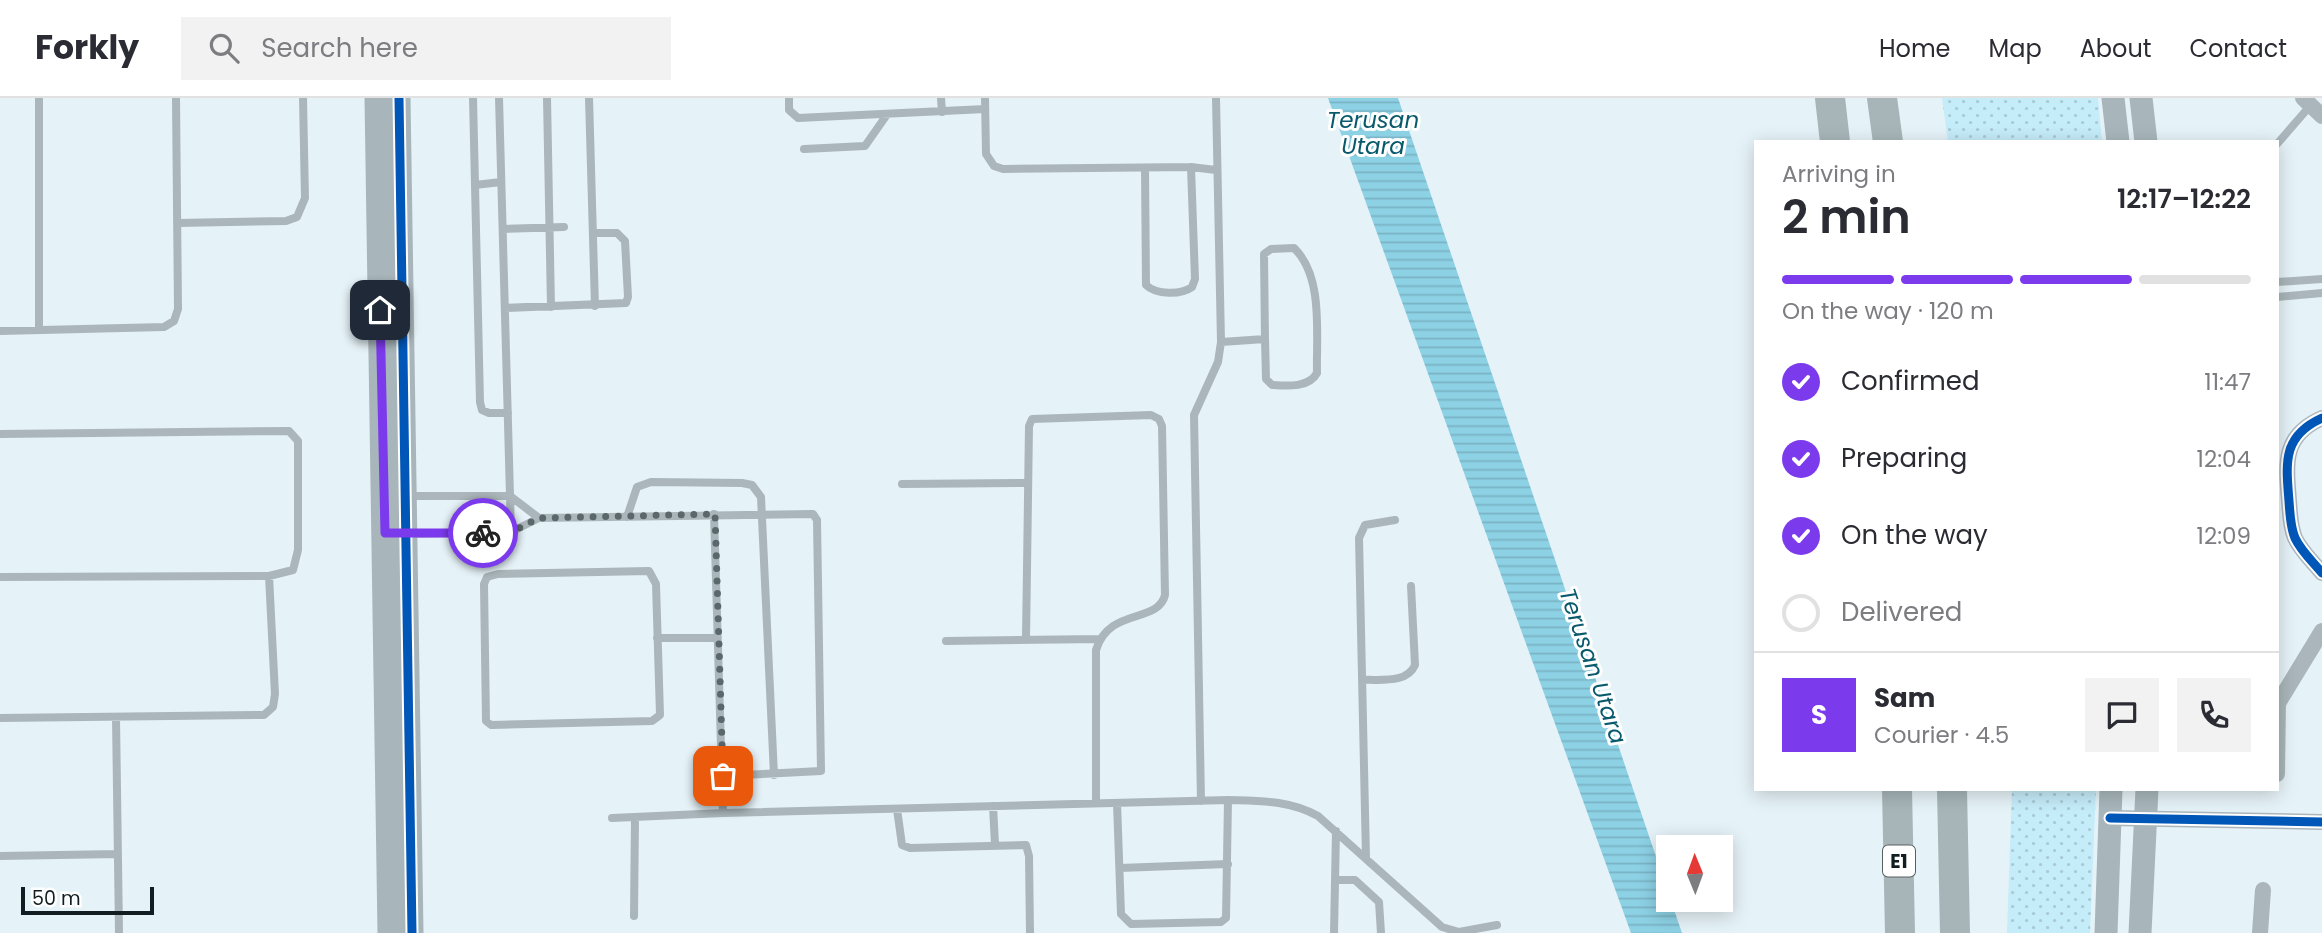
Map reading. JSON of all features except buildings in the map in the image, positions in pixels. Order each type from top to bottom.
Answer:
[{"type":"highway","points":[[1830,98],[1835,140]]},
{"type":"highway","points":[[1882,98],[1888,140]]},
{"type":"highway","name":"E1","points":[[1897,791],[1899,933]]},
{"type":"highway","points":[[1952,791],[1955,933]]},
{"type":"street","points":[[376,98],[412,933]]},
{"type":"street","points":[[394,496],[399,98]]},
{"type":"street","points":[[2113,98],[2118,140]]},
{"type":"street","points":[[2141,98],[2146,140]]},
{"type":"street","points":[[2322,418],[2307,425],[2293,442],[2286,462],[2291,528],[2303,551],[2322,573]]},
{"type":"street","points":[[389,933],[396,534]]},
{"type":"street","points":[[2279,700],[2322,631]]},
{"type":"street","points":[[2106,933],[2112,791]]},
{"type":"street","points":[[2140,933],[2147,791]]},
{"type":"street","points":[[2110,818],[2322,822]]},
{"type":"street","points":[[2260,933],[2263,890]]},
{"type":"lane","points":[[39,98],[39,330]]},
{"type":"lane","points":[[0,331],[163,327],[174,321],[178,309],[176,98]]},
{"type":"lane","points":[[177,223],[286,221],[297,218],[305,198],[303,98]]},
{"type":"lane","points":[[473,98],[480,402],[482,410],[489,413],[508,413]]},
{"type":"lane","points":[[499,98],[511,532]]},
{"type":"lane","points":[[547,98],[551,307]]},
{"type":"lane","points":[[589,98],[595,306]]},
{"type":"lane","points":[[789,98],[789,110],[798,118],[886,116],[985,109]]},
{"type":"lane","points":[[941,98],[942,112]]},
{"type":"lane","points":[[985,98],[986,153],[994,166],[1191,167],[1216,170]]},
{"type":"lane","points":[[1201,801],[1194,415],[1218,362],[1221,342],[1216,98]]},
{"type":"lane","points":[[2279,142],[2312,107]]},
{"type":"lane","points":[[804,149],[864,146],[886,116]]},
{"type":"lane","points":[[1145,168],[1146,285],[1156,291],[1179,292],[1192,287],[1195,279],[1191,167]]},
{"type":"lane","points":[[475,185],[501,182]]},
{"type":"lane","points":[[503,229],[564,227]]},
{"type":"lane","points":[[505,308],[623,305],[628,297],[625,241],[617,233],[593,233]]},
{"type":"lane","points":[[1294,248],[1303,261],[1315,295],[1317,373],[1313,380],[1308,383],[1272,384],[1266,379],[1265,339],[1264,254],[1271,249],[1294,248]]},
{"type":"lane","points":[[2279,282],[2322,279]]},
{"type":"lane","points":[[2279,297],[2322,293]]},
{"type":"lane","points":[[1221,342],[1265,339]]},
{"type":"lane","points":[[1026,640],[1026,483],[1029,426],[1032,419],[1151,415],[1159,419],[1162,426],[1163,603],[1117,622],[1099,639],[1096,650],[1096,803]]},
{"type":"lane","points":[[0,434],[289,431],[298,441],[297,562],[285,574],[0,577]]},
{"type":"lane","points":[[627,517],[637,487],[651,482],[752,485],[761,496],[774,775]]},
{"type":"lane","points":[[902,484],[1026,483]]},
{"type":"lane","points":[[394,496],[510,496],[539,518]]},
{"type":"lane","points":[[396,534],[511,532],[539,518],[807,513],[817,520],[823,766],[821,771],[814,773],[723,776]]},
{"type":"lane","points":[[715,514],[716,638],[723,813]]},
{"type":"lane","points":[[1366,858],[1359,538],[1365,525],[1395,520]]},
{"type":"lane","points":[[649,571],[656,583],[657,638],[660,715],[652,721],[491,724],[486,721],[484,584],[487,577],[498,574],[649,571]]},
{"type":"lane","points":[[0,718],[264,715],[273,707],[275,694],[269,576]]},
{"type":"lane","points":[[1362,680],[1404,678],[1411,673],[1415,665],[1411,586]]},
{"type":"lane","points":[[657,638],[716,638]]},
{"type":"lane","points":[[946,642],[1099,639]]},
{"type":"lane","points":[[116,717],[119,933]]},
{"type":"lane","points":[[1117,803],[1121,914],[1131,924],[1221,922],[1228,911],[1228,800]]},
{"type":"lane","points":[[612,818],[1228,800],[1299,806],[1336,831],[1442,927],[1459,932],[1497,925]]},
{"type":"lane","points":[[993,806],[995,844]]},
{"type":"lane","points":[[897,809],[902,845],[909,848],[1021,844],[1028,850],[1030,933]]},
{"type":"lane","points":[[634,916],[635,817]]},
{"type":"lane","points":[[1334,933],[1336,831]]},
{"type":"lane","points":[[0,856],[118,854]]},
{"type":"lane","points":[[1120,868],[1228,864]]},
{"type":"lane","points":[[1336,880],[1355,880],[1379,902],[1381,933]]},
{"type":"shaded area","points":[[1942,98],[2098,98],[2102,140],[1948,140]]},
{"type":"shaded area","points":[[2012,791],[2096,791],[2090,933],[2007,933]]},
{"type":"water","name":"Terusan Utara","points":[[1328,98],[1398,98],[1656,857],[1656,912],[1675,912],[1682,933],[1631,933]]},
{"type":"cycle path","points":[[399,98],[412,933]]},
{"type":"cycle path","points":[[2322,418],[2309,425],[2293,442],[2289,452],[2287,475],[2293,533],[2300,547],[2322,573]]},
{"type":"cycle path","points":[[2110,818],[2322,822]]},
{"type":"way so far","points":[[483,533],[511,532],[539,518],[715,514],[716,638],[723,776]]},
{"type":"route","points":[[380,310],[385,533],[483,533]]}]
